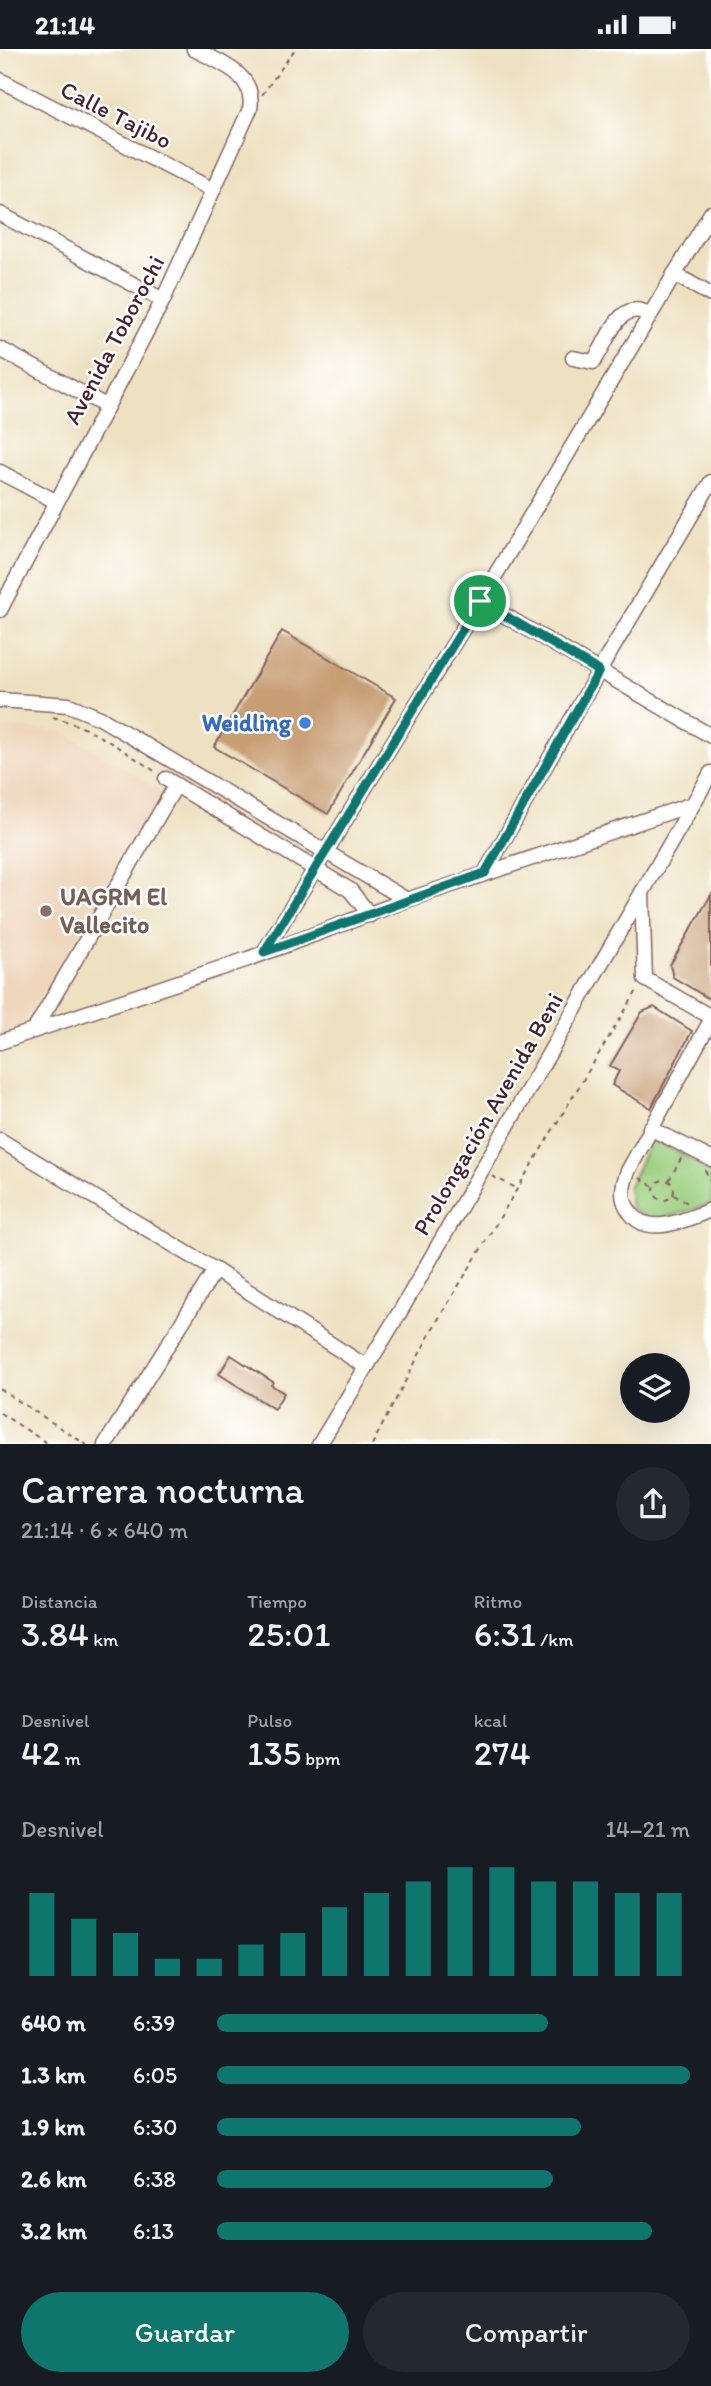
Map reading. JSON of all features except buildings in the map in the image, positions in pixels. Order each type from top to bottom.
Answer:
[{"type":"street","name":"Avenida Toborochi","points":[[0,610],[163,300],[250,109],[252,96],[249,86],[235,70],[194,49]]},
{"type":"street","name":"Calle Tajibo","points":[[0,80],[211,190]]},
{"type":"street","points":[[264,952],[480,601],[711,213]]},
{"type":"street","points":[[0,214],[163,300]]},
{"type":"street","points":[[674,274],[711,295]]},
{"type":"street","points":[[573,358],[593,362],[621,316],[636,310],[649,314]]},
{"type":"street","points":[[0,349],[106,406]]},
{"type":"street","points":[[0,472],[55,501]]},
{"type":"street","points":[[485,873],[599,671],[711,482]]},
{"type":"street","points":[[480,601],[711,736]]},
{"type":"street","points":[[0,700],[69,705],[100,718],[407,900]]},
{"type":"street","name":"Prolongación Avenida Beni","points":[[319,1444],[482,1170],[711,773]]},
{"type":"street","points":[[35,1029],[171,782],[350,890],[370,915]]},
{"type":"street","points":[[0,1042],[485,873],[693,804]]},
{"type":"street","points":[[642,892],[645,979],[711,1018],[628,1171],[623,1188],[624,1203],[640,1222],[666,1225],[711,1210]]},
{"type":"street","points":[[650,1128],[706,1162]]},
{"type":"street","points":[[0,1140],[215,1270],[365,1366]]},
{"type":"street","points":[[105,1444],[215,1270]]},
{"type":"path","points":[[250,109],[295,49]]},
{"type":"path","points":[[44,716],[71,722],[171,782]]},
{"type":"path","points":[[372,1444],[433,1328],[645,979]]},
{"type":"path","points":[[669,1181],[682,1156],[677,1153]]},
{"type":"path","points":[[706,1162],[711,1182]]},
{"type":"path","points":[[482,1170],[519,1190]]},
{"type":"path","points":[[628,1171],[654,1187],[658,1199],[668,1200],[673,1195],[673,1186],[669,1181],[662,1180],[654,1187]]},
{"type":"path","points":[[673,1195],[698,1208],[689,1211]]},
{"type":"path","points":[[0,1389],[87,1444]]},
{"type":"path","points":[[0,1413],[50,1444]]},
{"type":"shaded area","name":"UAGRM El Vallecito","points":[[0,727],[62,731],[166,793],[18,1030],[0,1035]]},
{"type":"green space","points":[[655,1141],[711,1168],[711,1204],[653,1221],[631,1208],[628,1188],[649,1143]]},
{"type":"place","name":"Weidling","points":[[305,723]]},
{"type":"place","name":"UAGRM El Vallecito","points":[[46,911]]},
{"type":"route","points":[[480,601],[599,671],[485,873],[264,952],[326,850],[480,601]]}]
